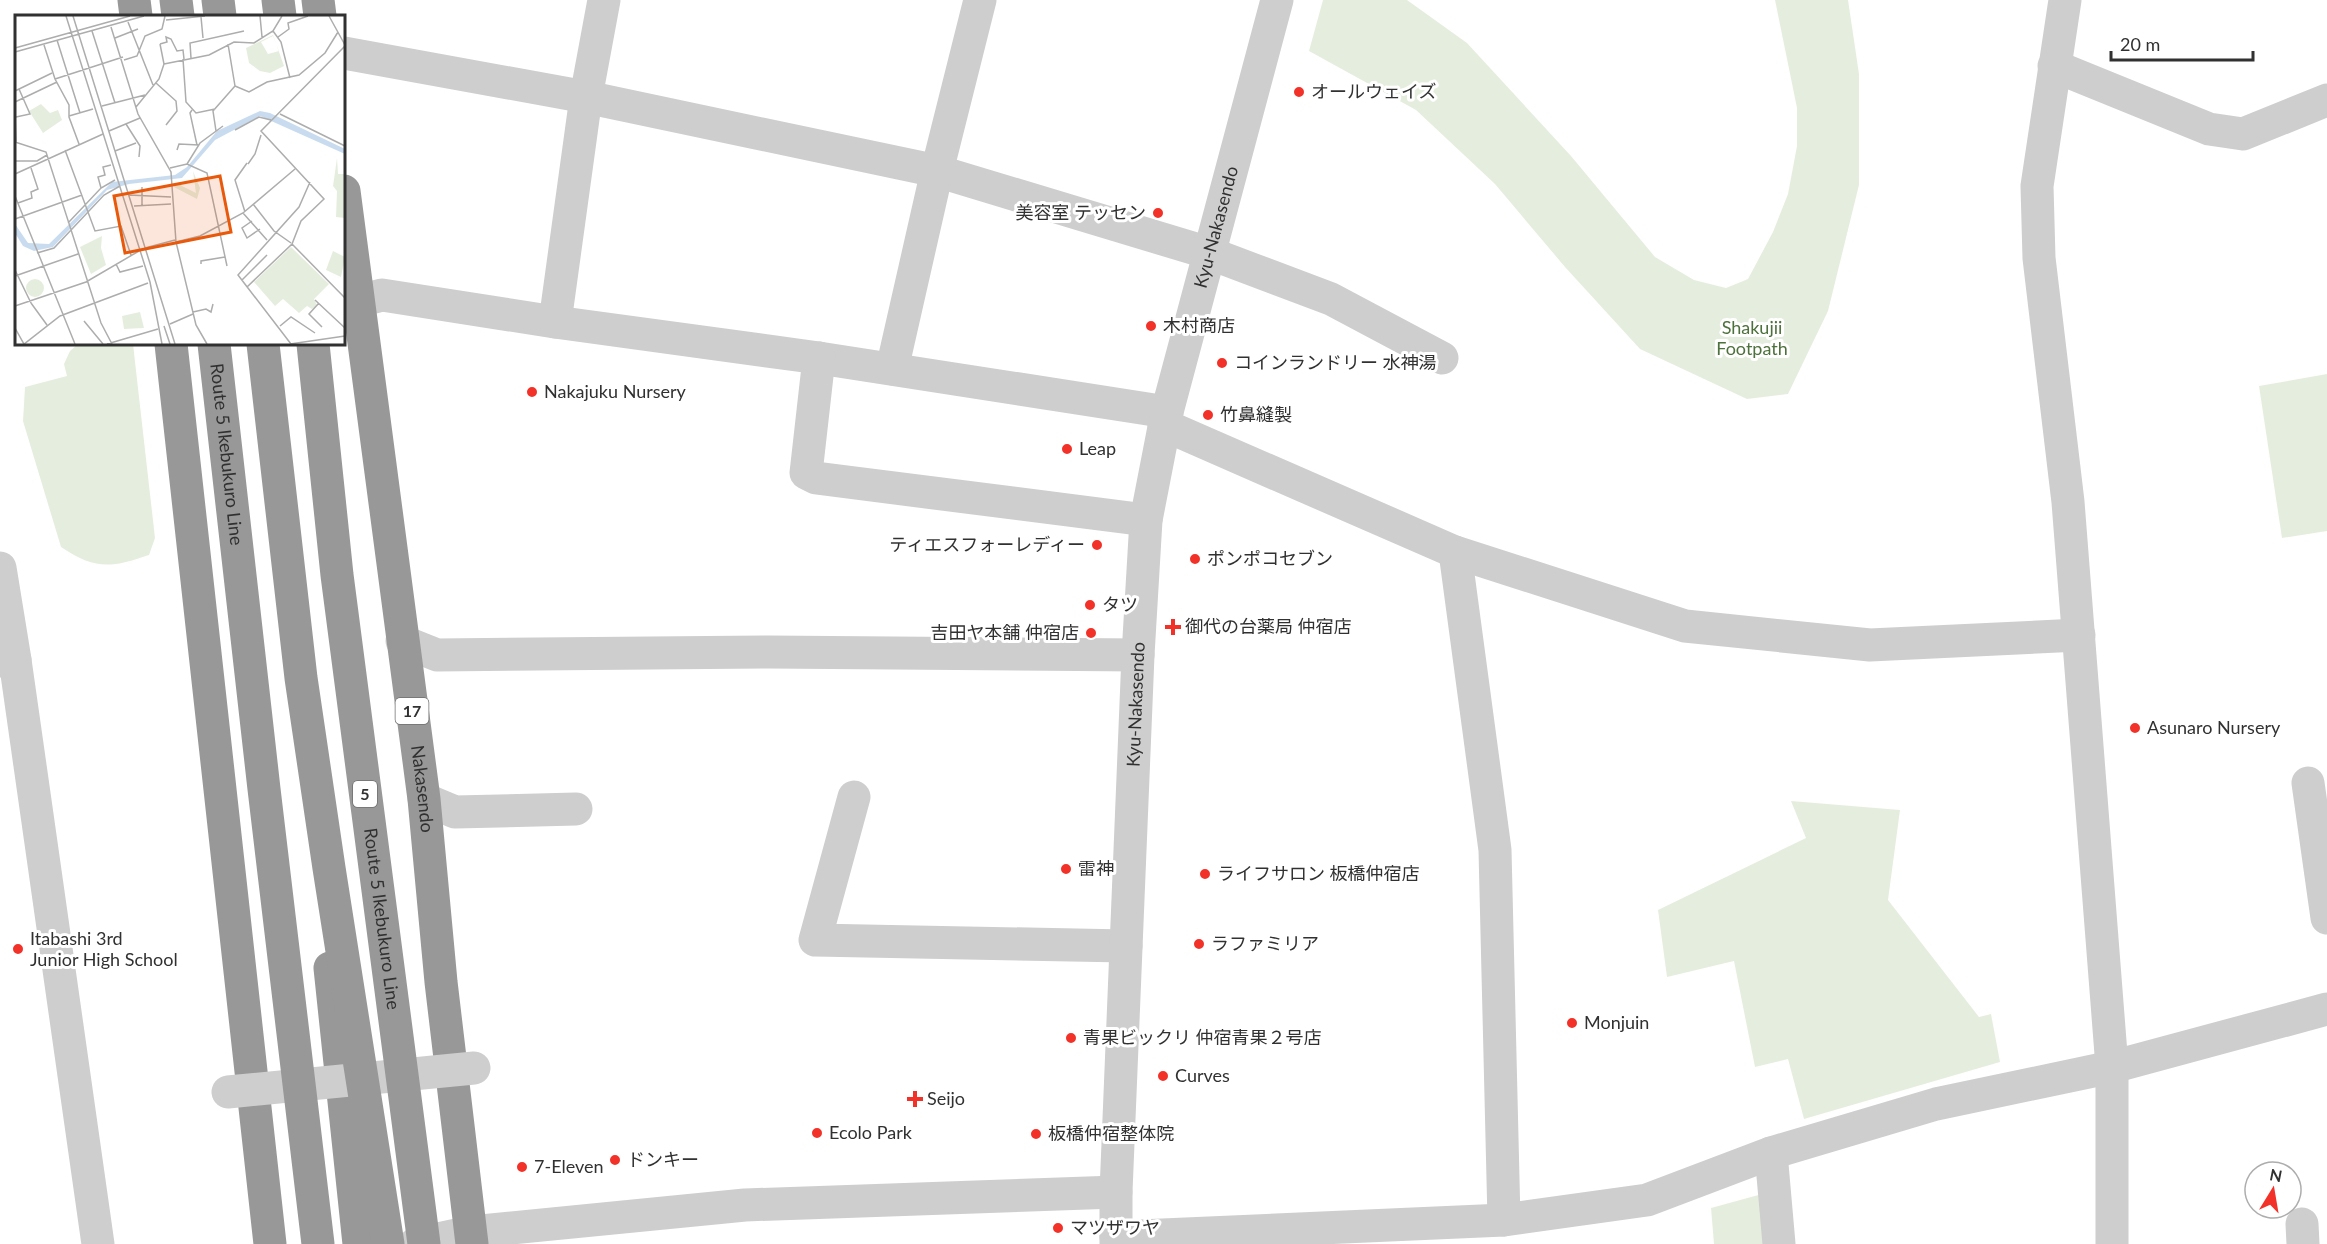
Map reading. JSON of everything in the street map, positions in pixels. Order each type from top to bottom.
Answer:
[{"type":"highway","points":[[134,0],[136,15]]},
{"type":"highway","points":[[176,0],[178,15]]},
{"type":"highway","points":[[218,0],[220,15]]},
{"type":"highway","points":[[278,0],[279,15]]},
{"type":"highway","points":[[318,0],[320,15]]},
{"type":"highway","name":"Nakasendo","points":[[345,198],[424,800],[441,982],[472,1238]]},
{"type":"highway","points":[[171,345],[270,1244]]},
{"type":"highway","name":"Route 5 Ikebukuro Line","points":[[214,345],[318,1244]]},
{"type":"highway","points":[[258,345],[345,1103],[359,1244]]},
{"type":"highway","points":[[263,345],[303,689],[388,1244]]},
{"type":"highway","name":"Route 5 Ikebukuro Line","points":[[313,345],[337,575],[424,1244]]},
{"type":"street","points":[[555,322],[586,97],[604,0]]},
{"type":"street","points":[[892,369],[937,171],[980,0]]},
{"type":"street","name":"Kyu-Nakasendo","points":[[1116,1240],[1116,1192],[1138,655],[1146,520],[1166,419],[1277,0]]},
{"type":"street","points":[[2065,0],[2037,186],[2039,248],[2068,502],[2112,1067],[2103,1243]]},
{"type":"street","points":[[345,53],[586,97],[937,171],[1209,253],[1331,299],[1442,358]]},
{"type":"street","points":[[2054,66],[2209,129],[2243,134],[2327,100]]},
{"type":"street","points":[[359,301],[381,295],[555,322],[819,358],[892,369],[1166,419],[1455,552],[1685,626],[1870,645],[2079,635]]},
{"type":"street","points":[[819,358],[806,474],[816,478],[1146,520]]},
{"type":"street","points":[[1455,552],[1495,850],[1504,1220]]},
{"type":"street","points":[[0,568],[8,661],[98,1244]]},
{"type":"street","points":[[402,641],[437,655],[769,652],[1138,655]]},
{"type":"street","points":[[2308,783],[2327,918]]},
{"type":"street","points":[[854,797],[815,940],[1126,946]]},
{"type":"street","points":[[424,800],[455,812],[576,809]]},
{"type":"street","points":[[1116,1240],[1504,1220],[1647,1200],[1771,1154],[1936,1104],[2112,1067],[2327,1009]]},
{"type":"street","points":[[228,1092],[474,1068]]},
{"type":"street","points":[[1771,1154],[1779,1244]]},
{"type":"street","points":[[416,1244],[745,1205],[1116,1192]]},
{"type":"green space","name":"Shakujii Footpath","points":[[1323,0],[1407,0],[1467,43],[1571,156],[1655,257],[1694,280],[1726,288],[1748,279],[1773,232],[1788,194],[1797,146],[1797,108],[1775,0],[1848,0],[1859,74],[1859,185],[1828,311],[1788,394],[1747,399],[1640,349],[1565,267],[1495,184],[1416,110],[1309,51]]},
{"type":"green space","points":[[77,345],[133,345],[155,538],[149,555],[124,562],[104,564],[84,560],[61,547],[23,421],[25,387],[67,376],[64,364],[70,351]]},
{"type":"green space","points":[[2327,374],[2327,531],[2282,538],[2259,386]]},
{"type":"green space","points":[[1791,801],[1900,810],[1888,900],[1979,1017],[1991,1014],[2000,1062],[1804,1119],[1788,1059],[1755,1067],[1734,961],[1667,977],[1658,910],[1806,838]]},
{"type":"green space","points":[[1762,1194],[1766,1244],[1714,1244],[1711,1208]]},
{"type":"place","name":"オールウェイズ","points":[[1299,92]]},
{"type":"place","name":"美容室 テッセン","points":[[1158,213]]},
{"type":"place","name":"木村商店","points":[[1151,326]]},
{"type":"place","name":"コインランドリー 水神湯","points":[[1222,363]]},
{"type":"place","name":"Nakajuku Nursery","points":[[532,392]]},
{"type":"place","name":"竹鼻縫製","points":[[1208,415]]},
{"type":"place","name":"Leap","points":[[1067,449]]},
{"type":"place","name":"ティエスフォーレディー","points":[[1097,545]]},
{"type":"place","name":"ポンポコセブン","points":[[1195,559]]},
{"type":"place","name":"タツ","points":[[1090,605]]},
{"type":"place","name":"御代の台薬局 仲宿店","points":[[1173,627]]},
{"type":"place","name":"吉田ヤ本舗 仲宿店","points":[[1091,633]]},
{"type":"place","name":"Asunaro Nursery","points":[[2135,728]]},
{"type":"place","name":"雷神","points":[[1066,869]]},
{"type":"place","name":"ライフサロン 板橋仲宿店","points":[[1205,874]]},
{"type":"place","name":"ラファミリア","points":[[1199,944]]},
{"type":"place","name":"Itabashi 3rd Junior High School","points":[[18,949]]},
{"type":"place","name":"Monjuin","points":[[1572,1023]]},
{"type":"place","name":"青果ビックリ 仲宿青果２号店","points":[[1071,1038]]},
{"type":"place","name":"Curves","points":[[1163,1076]]},
{"type":"place","name":"Seijo","points":[[915,1099]]},
{"type":"place","name":"Ecolo Park","points":[[817,1133]]},
{"type":"place","name":"板橋仲宿整体院","points":[[1036,1134]]},
{"type":"place","name":"ドンキー","points":[[615,1160]]},
{"type":"place","name":"7-Eleven","points":[[522,1167]]},
{"type":"place","name":"マツザワヤ","points":[[1058,1228]]}]
